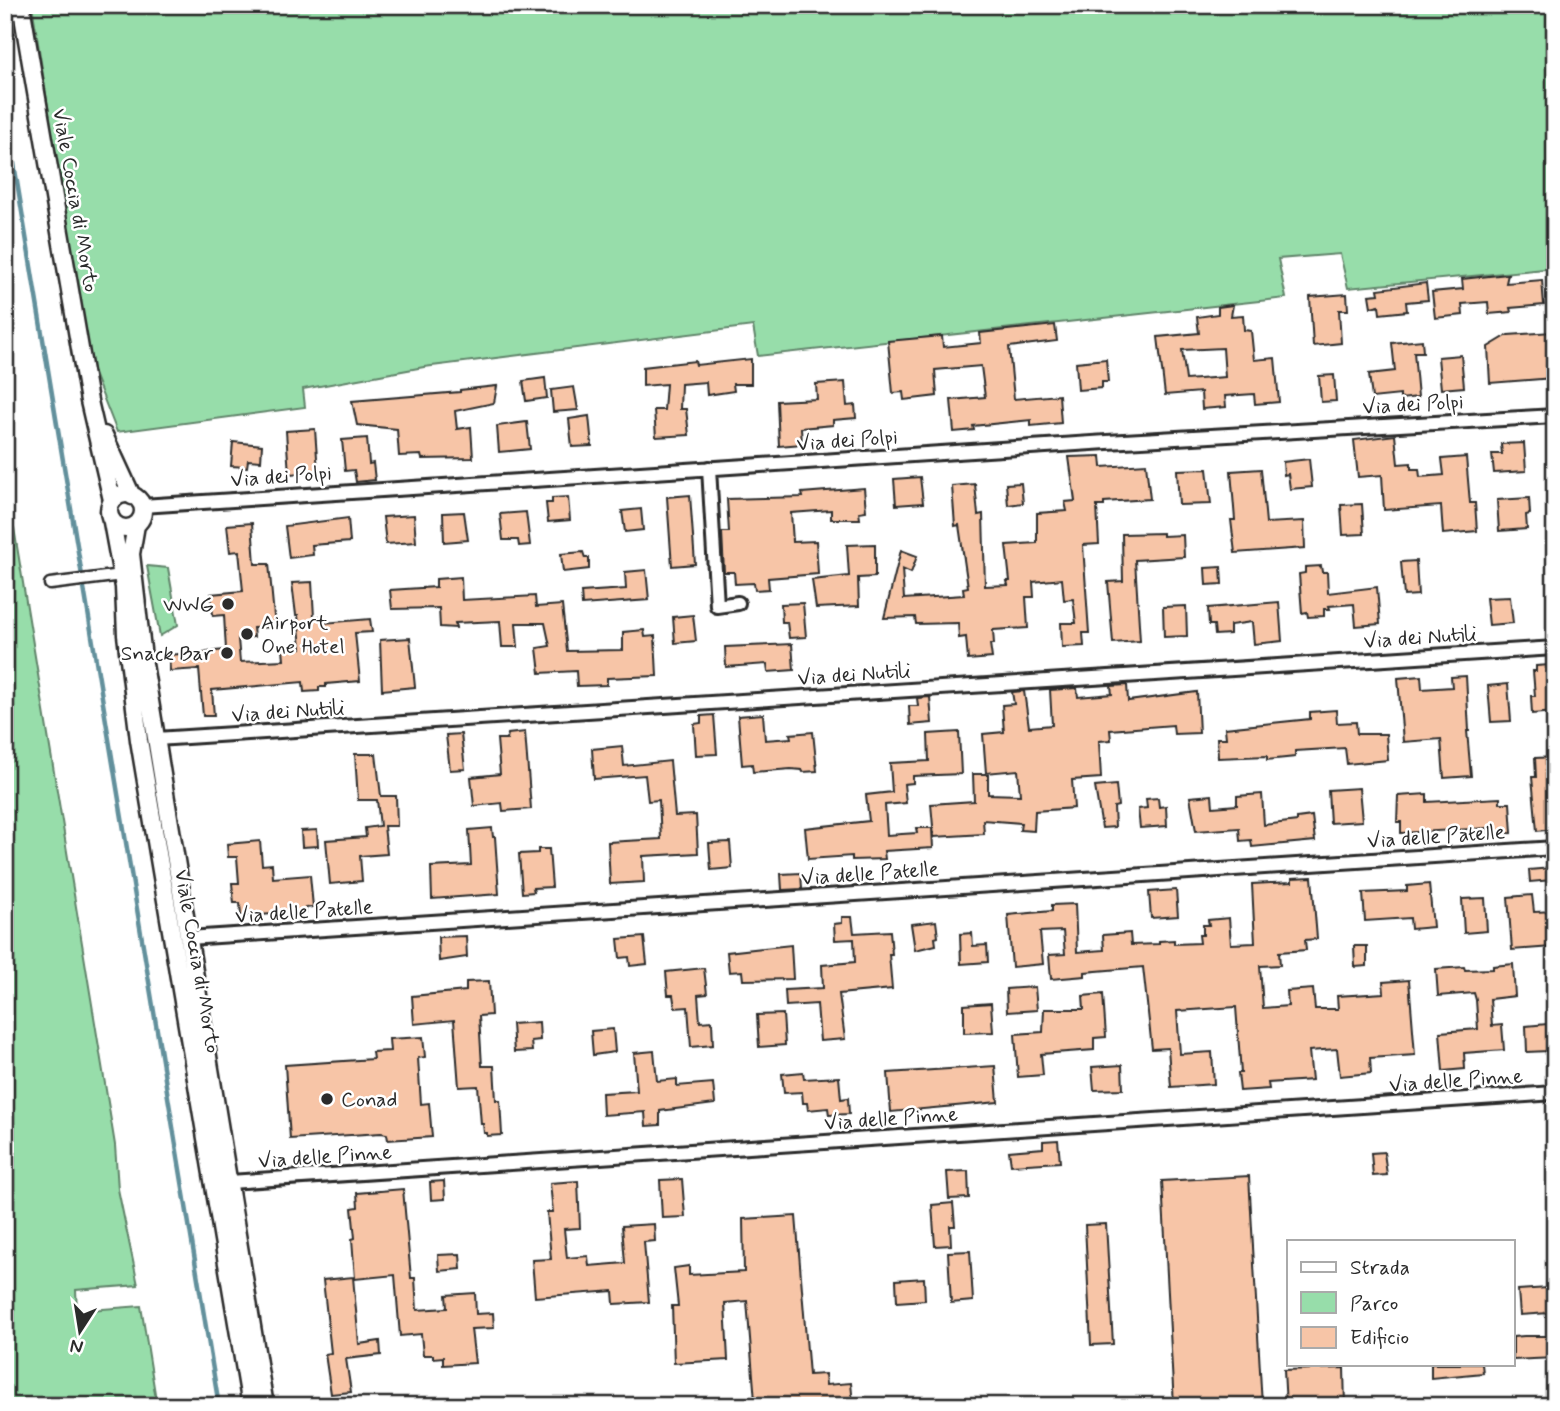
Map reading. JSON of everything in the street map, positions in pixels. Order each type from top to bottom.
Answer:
[{"type":"street","name":"Viale Coccia di Morto","points":[[21,5],[89,401],[112,500]]},
{"type":"street","name":"Viale Coccia di Morto","points":[[89,401],[137,501]]},
{"type":"street","name":"Via dei Polpi","points":[[137,501],[219,500],[1555,416]]},
{"type":"street","points":[[709,468],[717,606],[738,603]]},
{"type":"street","points":[[118,495],[137,501],[142,519],[136,525],[122,527],[112,522],[109,514],[112,500],[118,495]]},
{"type":"street","name":"Viale Coccia di Morto","points":[[112,522],[122,575],[139,740],[251,1406]]},
{"type":"street","name":"Viale Coccia di Morto","points":[[136,525],[131,554],[143,658],[265,1406]]},
{"type":"street","points":[[50,584],[122,575]]},
{"type":"street","name":"Via dei Nutili","points":[[156,739],[1555,648]]},
{"type":"street","name":"Via delle Patelle","points":[[188,937],[1555,848]]},
{"type":"street","name":"Via delle Pinne","points":[[229,1182],[1555,1093]]},
{"type":"green space","points":[[32,5],[1555,5],[1555,268],[1348,288],[1340,254],[1278,259],[1286,298],[758,356],[753,326],[424,367],[303,389],[305,407],[117,432],[87,356]]},
{"type":"green space","points":[[14,528],[115,1145],[118,1189],[138,1285],[76,1290],[77,1311],[141,1306],[157,1406],[5,1406],[5,529]]},
{"type":"green space","points":[[147,566],[168,568],[178,625],[160,636]]},
{"type":"building","points":[[1508,274],[1506,283],[1542,280],[1544,305],[1510,308],[1511,312],[1489,314],[1488,302],[1462,304],[1463,315],[1435,318],[1432,292],[1463,289],[1462,279]]},
{"type":"building","points":[[1426,283],[1428,300],[1406,302],[1407,311],[1380,314],[1379,305],[1371,307],[1369,295],[1379,294],[1378,289]]},
{"type":"building","points":[[1347,294],[1348,310],[1339,310],[1341,343],[1313,346],[1310,297]]},
{"type":"building","points":[[1233,305],[1231,316],[1243,315],[1244,330],[1251,331],[1254,360],[1275,358],[1279,402],[1255,404],[1254,394],[1225,396],[1226,407],[1202,409],[1201,392],[1165,395],[1158,337],[1199,333],[1197,317],[1218,314],[1218,307]],"holes":[[[1223,348],[1225,377],[1186,380],[1182,350]]]},
{"type":"building","points":[[1055,325],[1057,341],[1009,347],[1014,399],[1059,395],[1061,423],[1031,426],[1031,420],[973,426],[974,430],[954,432],[951,400],[985,397],[981,366],[935,370],[937,396],[904,400],[903,392],[893,393],[888,341],[942,336],[943,347],[981,343],[980,333]]},
{"type":"building","points":[[1552,332],[1553,378],[1490,383],[1488,347],[1508,335]]},
{"type":"building","points":[[1422,340],[1423,352],[1414,352],[1418,397],[1400,399],[1400,395],[1372,398],[1369,374],[1395,371],[1392,343]]},
{"type":"building","points":[[1461,355],[1464,387],[1441,389],[1438,357]]},
{"type":"building","points":[[751,359],[751,384],[733,384],[734,391],[707,395],[706,382],[681,384],[680,409],[686,409],[689,435],[656,437],[654,410],[664,410],[666,384],[643,386],[643,367],[695,361],[696,365]]},
{"type":"building","points":[[1106,359],[1108,382],[1102,382],[1102,388],[1078,390],[1076,362]]},
{"type":"building","points":[[1334,375],[1336,401],[1321,402],[1319,376]]},
{"type":"building","points":[[545,378],[547,398],[526,401],[523,381]]},
{"type":"building","points":[[845,382],[847,406],[855,405],[856,418],[833,420],[833,425],[801,428],[802,444],[779,446],[777,401],[817,399],[816,384]]},
{"type":"building","points":[[497,386],[494,403],[455,411],[457,429],[471,427],[473,458],[422,459],[421,455],[399,456],[397,429],[357,425],[352,401],[460,392]]},
{"type":"building","points":[[574,387],[578,410],[553,412],[551,390]]},
{"type":"building","points":[[589,416],[592,446],[572,447],[569,419]]},
{"type":"building","points":[[527,422],[530,449],[499,452],[497,426]]},
{"type":"building","points":[[315,429],[318,472],[289,474],[286,431]]},
{"type":"building","points":[[1395,435],[1398,464],[1411,463],[1411,469],[1419,469],[1420,477],[1444,475],[1442,459],[1466,457],[1470,503],[1475,503],[1477,531],[1443,534],[1441,506],[1384,510],[1382,475],[1358,477],[1354,440]]},
{"type":"building","points":[[367,438],[369,464],[373,463],[375,480],[356,482],[354,470],[345,471],[342,440]]},
{"type":"building","points":[[233,442],[262,445],[261,461],[248,460],[247,467],[231,466]]},
{"type":"building","points":[[1524,443],[1526,471],[1494,473],[1492,454],[1502,454],[1501,444]]},
{"type":"building","points":[[1101,456],[1102,467],[1146,464],[1150,499],[1104,502],[1104,506],[1097,506],[1099,544],[1083,545],[1089,633],[1083,633],[1084,646],[1062,647],[1061,623],[1076,623],[1073,599],[1064,600],[1062,579],[1033,582],[1034,597],[1026,597],[1028,628],[993,630],[994,644],[990,644],[992,658],[968,660],[966,637],[959,638],[958,623],[916,624],[915,617],[884,618],[901,550],[917,556],[911,573],[902,569],[904,599],[964,595],[963,588],[968,587],[959,525],[955,526],[952,486],[975,484],[978,515],[983,514],[985,586],[1008,585],[1007,581],[1010,581],[1006,545],[1037,543],[1037,513],[1067,511],[1065,502],[1075,501],[1069,457]]},
{"type":"building","points":[[1309,459],[1312,487],[1290,489],[1288,474],[1284,475],[1283,462]]},
{"type":"building","points":[[1207,469],[1211,504],[1179,505],[1177,470]]},
{"type":"building","points":[[1261,469],[1266,523],[1304,521],[1305,548],[1235,553],[1231,520],[1235,520],[1231,471]]},
{"type":"building","points":[[920,477],[923,503],[896,505],[894,479]]},
{"type":"building","points":[[1021,483],[1023,503],[1008,505],[1006,484]]},
{"type":"building","points":[[864,488],[866,511],[859,512],[860,519],[831,519],[831,510],[791,513],[793,542],[816,541],[818,574],[768,578],[769,589],[755,590],[754,583],[735,584],[734,572],[724,572],[722,532],[729,532],[727,499],[803,497],[802,493]]},
{"type":"building","points":[[690,495],[695,564],[672,566],[667,497]]},
{"type":"building","points":[[568,497],[570,520],[548,522],[546,503],[552,503],[552,498]]},
{"type":"building","points":[[1529,498],[1527,529],[1499,531],[1497,500]]},
{"type":"building","points":[[1362,504],[1364,534],[1343,535],[1341,505]]},
{"type":"building","points":[[641,509],[643,530],[625,532],[622,511]]},
{"type":"building","points":[[464,512],[468,540],[444,542],[443,513]]},
{"type":"building","points":[[526,512],[530,545],[519,546],[518,540],[503,540],[500,514]]},
{"type":"building","points":[[414,515],[416,542],[386,544],[383,517]]},
{"type":"building","points":[[348,518],[350,542],[312,545],[313,555],[289,558],[285,526]]},
{"type":"building","points":[[252,523],[255,564],[269,564],[275,627],[253,628],[254,637],[238,639],[240,662],[284,660],[283,649],[301,648],[292,583],[312,582],[314,617],[324,616],[324,623],[370,619],[372,632],[355,633],[360,681],[326,684],[326,687],[319,687],[319,691],[304,692],[303,682],[212,690],[214,716],[203,716],[199,669],[170,671],[169,655],[226,650],[224,615],[213,616],[211,594],[243,591],[239,551],[230,552],[227,525]]},
{"type":"building","points":[[1163,533],[1163,536],[1183,535],[1184,557],[1135,560],[1140,641],[1113,643],[1108,582],[1123,581],[1122,534]]},
{"type":"building","points":[[875,544],[875,577],[858,578],[859,606],[816,608],[812,580],[849,576],[847,545]]},
{"type":"building","points":[[583,552],[585,558],[589,558],[589,569],[563,572],[561,554]]},
{"type":"building","points":[[1416,561],[1418,595],[1404,596],[1401,562]]},
{"type":"building","points":[[1321,566],[1322,572],[1327,572],[1328,593],[1377,587],[1380,624],[1356,626],[1354,604],[1329,606],[1330,609],[1324,609],[1324,616],[1308,617],[1307,612],[1302,613],[1299,574],[1305,573],[1305,567]]},
{"type":"building","points":[[1221,567],[1222,584],[1206,585],[1205,568]]},
{"type":"building","points":[[646,570],[649,600],[582,605],[581,592],[626,589],[625,572]]},
{"type":"building","points":[[461,577],[462,600],[535,596],[536,607],[562,605],[567,651],[623,650],[623,632],[644,630],[645,637],[655,636],[657,676],[607,678],[607,685],[577,686],[576,671],[540,673],[537,648],[550,646],[545,623],[516,623],[518,647],[502,647],[500,621],[455,623],[456,628],[440,627],[439,608],[392,609],[390,590],[436,587],[436,579]]},
{"type":"building","points":[[1510,597],[1513,623],[1489,625],[1486,598]]},
{"type":"building","points":[[1279,602],[1282,641],[1254,644],[1252,622],[1230,625],[1230,634],[1215,635],[1214,625],[1209,625],[1208,608]]},
{"type":"building","points":[[803,603],[806,637],[789,638],[787,622],[782,622],[781,604]]},
{"type":"building","points":[[1186,606],[1187,636],[1164,637],[1163,607]]},
{"type":"building","points":[[693,615],[696,641],[675,643],[673,617]]},
{"type":"building","points":[[410,638],[415,687],[382,690],[380,640]]},
{"type":"building","points":[[792,644],[794,670],[768,672],[767,664],[726,667],[725,647]]},
{"type":"building","points":[[1550,665],[1551,678],[1555,677],[1555,712],[1532,714],[1531,696],[1535,696],[1533,671],[1536,671],[1536,666]]},
{"type":"building","points":[[1421,676],[1422,689],[1452,687],[1451,677],[1466,676],[1471,776],[1444,778],[1441,739],[1403,742],[1398,678]]},
{"type":"building","points":[[1508,684],[1511,721],[1491,722],[1488,686]]},
{"type":"building","points":[[1127,685],[1128,701],[1197,692],[1199,733],[1174,734],[1173,725],[1110,730],[1111,740],[1099,741],[1101,778],[1072,780],[1074,808],[1035,811],[1034,831],[1020,830],[1021,823],[983,820],[984,834],[934,837],[931,804],[974,801],[973,774],[988,774],[988,794],[1020,795],[1018,770],[986,773],[983,734],[1004,732],[1002,705],[1014,704],[1012,692],[1024,691],[1029,727],[1052,725],[1050,690],[1077,688],[1078,697],[1112,694],[1111,686]]},
{"type":"building","points":[[930,697],[932,723],[910,725],[909,706],[918,706],[917,698]]},
{"type":"building","points":[[1336,710],[1337,723],[1356,722],[1357,734],[1386,734],[1388,760],[1347,764],[1345,748],[1295,751],[1295,757],[1267,760],[1267,756],[1218,758],[1217,738],[1226,738],[1225,728],[1310,719],[1310,712]]},
{"type":"building","points":[[763,714],[765,740],[791,738],[790,734],[813,732],[817,771],[791,769],[753,772],[752,764],[742,765],[738,716]]},
{"type":"building","points":[[714,715],[717,754],[696,755],[694,724],[701,723],[701,716]]},
{"type":"building","points":[[525,732],[531,809],[503,811],[502,803],[474,806],[471,777],[500,774],[497,739],[507,739],[508,734]]},
{"type":"building","points":[[959,732],[961,774],[913,776],[913,783],[904,784],[906,803],[885,805],[887,835],[917,833],[916,828],[932,828],[933,848],[884,851],[885,859],[852,860],[852,856],[808,859],[805,828],[869,821],[866,795],[892,792],[890,763],[929,761],[928,734]]},
{"type":"building","points":[[461,734],[465,769],[450,770],[446,735]]},
{"type":"building","points":[[622,746],[624,766],[670,761],[675,816],[696,815],[698,853],[643,856],[644,882],[610,884],[608,842],[661,839],[659,800],[648,801],[645,775],[594,779],[592,749]]},
{"type":"building","points":[[355,754],[376,754],[381,796],[396,796],[397,826],[384,826],[387,854],[360,856],[362,881],[330,884],[326,840],[366,837],[365,828],[380,826],[377,800],[358,800]]},
{"type":"building","points":[[1555,757],[1555,829],[1537,831],[1532,777],[1536,777],[1535,758]]},
{"type":"building","points":[[1116,785],[1118,806],[1114,807],[1115,827],[1102,828],[1095,787]]},
{"type":"building","points":[[1359,788],[1362,821],[1330,823],[1328,790]]},
{"type":"building","points":[[1262,794],[1264,825],[1297,821],[1297,818],[1312,816],[1315,841],[1252,847],[1251,840],[1240,841],[1239,828],[1196,831],[1190,797],[1212,795],[1213,807],[1237,805],[1237,796]]},
{"type":"building","points":[[1427,794],[1427,802],[1500,798],[1500,803],[1510,803],[1512,833],[1489,834],[1489,828],[1401,833],[1401,822],[1397,822],[1398,796]]},
{"type":"building","points":[[1158,798],[1159,807],[1166,806],[1167,826],[1140,828],[1138,809],[1147,808],[1146,799]]},
{"type":"building","points":[[492,828],[499,894],[432,899],[431,867],[471,865],[469,830]]},
{"type":"building","points":[[317,830],[318,846],[302,847],[301,831]]},
{"type":"building","points":[[260,841],[262,865],[272,864],[273,878],[310,875],[313,907],[306,908],[306,912],[241,916],[240,903],[234,903],[232,883],[239,883],[237,857],[228,857],[227,844]]},
{"type":"building","points":[[730,842],[732,868],[711,870],[709,843]]},
{"type":"building","points":[[538,849],[549,849],[552,887],[533,888],[534,892],[522,893],[519,854],[538,853]]},
{"type":"building","points":[[1551,868],[1552,880],[1530,882],[1529,870]]},
{"type":"building","points":[[801,873],[802,889],[782,890],[781,874]]},
{"type":"building","points":[[1312,877],[1317,939],[1305,940],[1306,950],[1279,952],[1280,965],[1260,966],[1263,1008],[1288,1006],[1287,991],[1313,989],[1315,1009],[1338,1009],[1337,996],[1384,993],[1383,982],[1409,980],[1415,1055],[1370,1058],[1371,1073],[1340,1076],[1337,1049],[1309,1051],[1312,1080],[1268,1083],[1269,1089],[1240,1091],[1236,1007],[1177,1011],[1180,1054],[1212,1052],[1214,1084],[1171,1087],[1168,1048],[1152,1049],[1143,967],[1085,972],[1085,976],[1051,979],[1049,955],[1065,954],[1063,931],[1040,932],[1043,964],[1012,967],[1008,915],[1052,911],[1052,905],[1075,904],[1077,952],[1104,950],[1103,935],[1130,933],[1131,945],[1159,944],[1159,941],[1174,940],[1174,944],[1200,943],[1199,935],[1203,935],[1203,925],[1209,925],[1208,920],[1229,918],[1231,944],[1255,943],[1252,884],[1292,882],[1292,878]]},
{"type":"building","points":[[1429,884],[1433,927],[1411,929],[1410,918],[1365,921],[1363,893],[1407,891],[1407,886]]},
{"type":"building","points":[[1176,890],[1178,916],[1151,918],[1149,892]]},
{"type":"building","points":[[1532,895],[1534,912],[1555,911],[1555,944],[1552,944],[1552,947],[1512,950],[1508,897]]},
{"type":"building","points":[[1485,898],[1487,931],[1464,933],[1462,899]]},
{"type":"building","points":[[842,917],[852,917],[854,933],[890,931],[892,989],[839,994],[845,1039],[820,1041],[817,1004],[786,1006],[785,990],[823,988],[822,965],[855,962],[854,939],[835,940],[834,924],[842,923]]},
{"type":"building","points":[[936,921],[936,945],[915,950],[911,924]]},
{"type":"building","points":[[972,933],[973,946],[987,945],[988,962],[961,964],[960,934]]},
{"type":"building","points":[[466,936],[467,957],[439,961],[438,937]]},
{"type":"building","points":[[644,937],[647,964],[630,966],[629,957],[620,958],[618,939]]},
{"type":"building","points":[[791,945],[793,979],[743,980],[742,971],[729,972],[727,952]]},
{"type":"building","points":[[1354,946],[1367,946],[1367,966],[1355,967]]},
{"type":"building","points":[[1513,964],[1515,996],[1490,999],[1492,1026],[1502,1025],[1504,1050],[1464,1053],[1465,1069],[1443,1071],[1440,1032],[1478,1029],[1474,993],[1438,996],[1436,969],[1493,969],[1493,966]]},
{"type":"building","points":[[704,968],[707,994],[698,995],[700,1022],[712,1021],[713,1045],[691,1047],[688,1007],[675,1008],[673,995],[668,995],[666,972]]},
{"type":"building","points":[[489,981],[491,1015],[479,1016],[482,1066],[494,1066],[502,1135],[487,1136],[481,1124],[478,1086],[459,1087],[454,1020],[414,1024],[412,996],[466,991],[466,982]]},
{"type":"building","points":[[1035,987],[1037,1010],[1007,1012],[1006,989]]},
{"type":"building","points":[[1103,994],[1106,1037],[1094,1038],[1094,1050],[1041,1054],[1043,1075],[1018,1077],[1015,1034],[1043,1032],[1044,1009],[1084,1009],[1083,996]]},
{"type":"building","points":[[991,1003],[993,1032],[964,1033],[964,1005]]},
{"type":"building","points":[[783,1014],[785,1045],[759,1047],[757,1015]]},
{"type":"building","points":[[539,1022],[540,1040],[531,1041],[532,1051],[514,1052],[512,1024]]},
{"type":"building","points":[[1547,1024],[1548,1051],[1527,1052],[1526,1026]]},
{"type":"building","points":[[613,1029],[615,1052],[593,1055],[591,1031]]},
{"type":"building","points":[[423,1037],[425,1057],[418,1058],[421,1104],[429,1103],[432,1137],[388,1140],[387,1134],[381,1133],[290,1139],[285,1065],[373,1059],[372,1052],[390,1051],[389,1039]]},
{"type":"building","points":[[654,1051],[657,1081],[677,1079],[677,1086],[713,1083],[715,1104],[660,1111],[660,1125],[646,1126],[645,1112],[603,1115],[602,1093],[637,1091],[634,1053]]},
{"type":"building","points":[[1122,1065],[1123,1089],[1094,1090],[1092,1067]]},
{"type":"building","points":[[995,1066],[998,1102],[891,1112],[888,1073]]},
{"type":"building","points":[[803,1072],[804,1079],[839,1077],[841,1099],[848,1098],[849,1114],[829,1115],[828,1108],[808,1110],[807,1103],[803,1103],[802,1092],[784,1093],[782,1074]]},
{"type":"building","points":[[1058,1140],[1060,1162],[1011,1165],[1009,1151],[1043,1148],[1043,1141]]},
{"type":"building","points":[[1384,1152],[1387,1175],[1373,1176],[1371,1153]]},
{"type":"building","points":[[968,1171],[969,1198],[949,1199],[947,1172]]},
{"type":"building","points":[[1249,1176],[1262,1406],[1174,1406],[1162,1181]]},
{"type":"building","points":[[682,1179],[685,1217],[662,1218],[660,1180]]},
{"type":"building","points":[[444,1181],[445,1199],[431,1200],[430,1182]]},
{"type":"building","points":[[578,1181],[580,1228],[564,1229],[567,1258],[588,1256],[589,1266],[625,1263],[622,1226],[654,1224],[655,1241],[644,1242],[649,1302],[614,1304],[613,1291],[535,1297],[532,1260],[551,1259],[547,1212],[553,1212],[550,1183]]},
{"type":"building","points":[[403,1189],[411,1278],[415,1278],[417,1310],[447,1308],[446,1295],[475,1293],[476,1314],[493,1313],[494,1328],[471,1329],[475,1363],[443,1365],[443,1357],[423,1355],[421,1334],[400,1336],[395,1275],[355,1279],[352,1208],[358,1207],[357,1193]]},
{"type":"building","points":[[953,1203],[955,1226],[950,1226],[951,1245],[935,1246],[932,1205]]},
{"type":"building","points":[[796,1216],[809,1375],[825,1374],[826,1385],[851,1383],[853,1404],[782,1406],[781,1399],[755,1401],[747,1301],[725,1303],[728,1360],[674,1363],[672,1306],[678,1306],[674,1268],[689,1266],[689,1275],[744,1272],[743,1219]]},
{"type":"building","points":[[1106,1224],[1113,1344],[1091,1345],[1085,1225]]},
{"type":"building","points":[[970,1251],[973,1301],[951,1303],[948,1252]]},
{"type":"building","points":[[460,1254],[461,1269],[439,1271],[438,1255]]},
{"type":"building","points":[[353,1277],[359,1344],[380,1341],[381,1355],[346,1359],[351,1392],[331,1394],[325,1354],[331,1353],[323,1280]]},
{"type":"building","points":[[924,1278],[925,1300],[897,1302],[896,1280]]},
{"type":"building","points":[[1548,1288],[1549,1313],[1520,1315],[1518,1290]]},
{"type":"building","points":[[1555,1336],[1555,1358],[1514,1360],[1514,1337]]},
{"type":"building","points":[[1431,1366],[1482,1366],[1483,1373],[1431,1378]]},
{"type":"building","points":[[1344,1368],[1345,1406],[1286,1406],[1284,1370]]},
{"type":"waterway","points":[[5,109],[219,1406]]},
{"type":"place","name":"WWG","points":[[228,604]]},
{"type":"place","name":"Airport One Hotel","points":[[247,634]]},
{"type":"place","name":"Snack Bar","points":[[227,653]]},
{"type":"place","name":"Conad","points":[[327,1099]]}]
